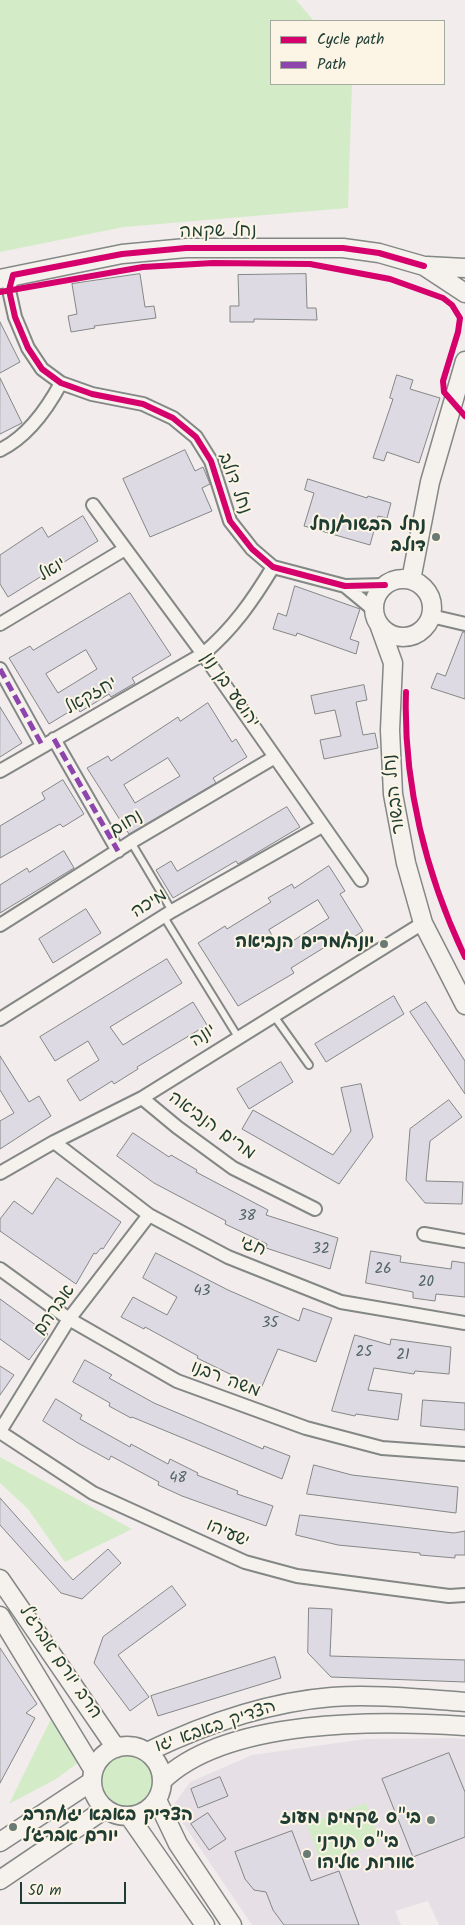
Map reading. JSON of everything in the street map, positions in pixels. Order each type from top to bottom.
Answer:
[{"type":"street","name":"נחל שקמה","points":[[7,277],[122,254],[186,248],[343,248],[379,253],[424,266],[465,268]]},
{"type":"street","name":"נחל שקמה","points":[[424,266],[465,292]]},
{"type":"street","name":"נחל דולב","points":[[7,277],[15,317],[28,348],[42,369],[61,383],[92,394],[143,404],[173,418],[196,437],[210,461],[230,521],[252,549],[273,566],[345,586],[385,585]]},
{"type":"street","points":[[465,283],[465,292]]},
{"type":"street","points":[[411,580],[430,482],[465,361]]},
{"type":"street","points":[[0,450],[10,445],[32,424],[50,404],[61,383]]},
{"type":"street","name":"יהושע בן נון","points":[[93,505],[203,654],[361,880]]},
{"type":"street","name":"יואל","points":[[0,624],[125,549]]},
{"type":"street","name":"יחזקאל","points":[[0,771],[203,654],[223,637],[247,609],[273,566]]},
{"type":"street","points":[[398,579],[411,580],[421,585],[431,599],[431,616],[422,630],[410,636],[394,636],[380,627],[374,610],[376,596],[385,585],[398,579]]},
{"type":"street","name":"נחל דולב","points":[[345,586],[374,610]]},
{"type":"street","points":[[431,616],[465,624]]},
{"type":"street","name":"נחל הבשור","points":[[380,627],[393,663],[390,730],[393,794],[406,863],[423,923]]},
{"type":"street","name":"נחל הבשור","points":[[393,663],[410,636]]},
{"type":"street","points":[[0,669],[42,746]]},
{"type":"street","points":[[54,739],[118,851]]},
{"type":"street","name":"נחום","points":[[0,926],[132,842],[275,757]]},
{"type":"street","name":"מיכה","points":[[0,1019],[168,914],[322,826]]},
{"type":"street","points":[[423,923],[465,1005]]},
{"type":"street","name":"יונה","points":[[0,1173],[54,1142],[142,1098],[238,1036],[274,1016],[423,923]]},
{"type":"street","name":"מרים הנביאה","points":[[142,1098],[177,1127],[234,1168],[315,1210]]},
{"type":"street","name":"חגי","points":[[54,1142],[149,1215],[228,1257],[341,1302],[465,1323]]},
{"type":"street","name":"אברהם","points":[[0,1432],[70,1319],[149,1215]]},
{"type":"street","points":[[424,1234],[465,1240]]},
{"type":"street","name":"משה רבנו","points":[[0,1269],[70,1319],[177,1381],[249,1409],[306,1428],[382,1448],[465,1454]]},
{"type":"street","name":"ישעיהו","points":[[0,1432],[93,1493],[246,1562],[297,1576],[449,1596],[465,1595]]},
{"type":"street","name":"הרב יורם אברג'ל","points":[[0,1580],[116,1748]]},
{"type":"street","name":"הרב יורם אברג'ל","points":[[0,1616],[92,1776]]},
{"type":"street","name":"הצדיק באבא יגו","points":[[146,1752],[179,1736],[284,1704],[330,1697],[361,1696],[465,1702]]},
{"type":"street","name":"הצדיק באבא יגו","points":[[162,1781],[178,1766],[215,1748],[269,1734],[348,1723],[410,1722],[465,1726]]},
{"type":"street","points":[[0,1842],[92,1776],[107,1752],[116,1748],[132,1746],[146,1752],[155,1760],[162,1781],[156,1800],[144,1811],[129,1816],[112,1813],[104,1809],[93,1792],[92,1776]]},
{"type":"street","points":[[156,1800],[178,1844],[232,1925]]},
{"type":"street","points":[[0,1880],[104,1809]]},
{"type":"street","points":[[129,1816],[205,1925]]},
{"type":"lane","points":[[132,842],[168,914],[238,1036]]},
{"type":"lane","points":[[274,1016],[309,1064]]},
{"type":"shaded area","name":"בי\"ס תורני אורות אליהו","points":[[365,1739],[465,1739],[465,1925],[439,1925],[428,1901],[395,1911],[401,1925],[252,1925],[172,1807],[190,1782],[252,1755]]},
{"type":"green space","points":[[0,0],[296,0],[313,20],[270,20],[270,85],[352,85],[348,208],[124,227],[0,252]]},
{"type":"green space","points":[[0,1457],[132,1529],[65,1562],[28,1509],[0,1483]]},
{"type":"green space","points":[[51,1719],[79,1762],[56,1779],[9,1804]]},
{"type":"green space","points":[[126,1754],[136,1756],[145,1762],[151,1771],[153,1781],[151,1791],[145,1800],[136,1806],[126,1808],[116,1806],[107,1800],[101,1791],[99,1781],[101,1771],[107,1762],[116,1756]]},
{"type":"green space","points":[[366,1803],[380,1842],[321,1864],[307,1824]]},
{"type":"building","points":[[140,274],[145,307],[154,306],[156,318],[94,326],[95,328],[71,332],[68,316],[77,314],[72,284]]},
{"type":"building","points":[[306,274],[307,308],[316,308],[317,320],[254,319],[254,322],[230,322],[230,306],[239,306],[238,275]]},
{"type":"building","points":[[0,322],[20,362],[0,373]]},
{"type":"building","points":[[397,375],[413,380],[410,389],[440,398],[419,463],[387,452],[384,461],[373,458],[393,399],[390,398]]},
{"type":"building","points":[[0,378],[22,423],[0,434]]},
{"type":"building","points":[[185,450],[195,471],[203,467],[210,484],[202,488],[212,511],[150,537],[123,479]]},
{"type":"building","points":[[308,479],[367,498],[368,496],[391,503],[387,518],[378,516],[370,545],[304,526],[314,493],[305,490]]},
{"type":"building","points":[[83,516],[98,541],[8,597],[0,584],[0,555],[42,527],[48,537]]},
{"type":"building","points":[[295,586],[360,609],[350,639],[359,642],[356,654],[297,633],[296,636],[273,629],[278,613],[286,616]]},
{"type":"building","points":[[130,593],[171,655],[132,678],[135,683],[111,697],[109,694],[80,712],[77,707],[49,724],[9,658],[30,646],[33,650]],"holes":[[[86,650],[97,669],[58,693],[46,674]]]},
{"type":"building","points":[[463,632],[465,632],[465,699],[431,688],[437,673],[445,676]]},
{"type":"building","points":[[364,685],[367,700],[356,702],[363,735],[375,733],[378,748],[324,759],[320,740],[341,736],[335,710],[315,714],[311,696]]},
{"type":"building","points":[[208,703],[232,742],[236,739],[247,757],[213,778],[216,783],[129,834],[87,768],[108,756],[111,761],[178,717],[180,721]],"holes":[[[168,758],[180,776],[135,803],[124,785]]]},
{"type":"building","points":[[0,707],[22,743],[0,757]]},
{"type":"building","points":[[63,780],[84,814],[63,827],[60,824],[0,858],[0,826],[45,799],[42,793]]},
{"type":"building","points":[[287,807],[300,827],[238,864],[236,861],[173,898],[156,870],[171,861],[177,871]]},
{"type":"building","points":[[64,851],[74,868],[0,913],[0,885],[27,868],[29,872]]},
{"type":"building","points":[[329,866],[345,891],[340,894],[363,931],[342,945],[338,939],[291,968],[294,973],[238,1006],[198,943],[225,926],[227,929],[271,902],[268,898],[292,884],[294,888]],"holes":[[[318,900],[329,918],[280,949],[269,930]]]},
{"type":"building","points":[[86,909],[101,933],[53,963],[39,939]]},
{"type":"building","points":[[167,959],[182,983],[110,1027],[123,1045],[193,1002],[207,1025],[137,1067],[138,1069],[114,1084],[112,1081],[80,1101],[67,1080],[99,1060],[88,1041],[55,1061],[40,1037]]},
{"type":"building","points":[[394,996],[404,1014],[326,1062],[315,1044]]},
{"type":"building","points":[[426,1002],[465,1061],[465,1094],[410,1012]]},
{"type":"building","points":[[0,1056],[29,1102],[39,1096],[51,1116],[0,1149],[0,1121],[14,1113],[0,1090]]},
{"type":"building","points":[[281,1062],[293,1082],[249,1109],[237,1089]]},
{"type":"building","points":[[361,1084],[373,1137],[339,1184],[242,1129],[253,1110],[333,1155],[351,1131],[341,1088]]},
{"type":"building","points":[[449,1100],[462,1117],[430,1141],[426,1181],[463,1182],[462,1204],[425,1203],[406,1180],[410,1129]]},
{"type":"building","points":[[133,1133],[169,1157],[171,1155],[197,1170],[196,1172],[268,1210],[266,1215],[338,1238],[330,1269],[266,1248],[267,1244],[225,1224],[226,1221],[154,1183],[117,1156]]},
{"type":"building","points":[[57,1178],[121,1222],[103,1249],[101,1248],[96,1254],[94,1253],[76,1284],[0,1231],[0,1219],[14,1201],[32,1214]]},
{"type":"building","points":[[371,1251],[401,1256],[400,1262],[451,1269],[452,1261],[465,1263],[465,1297],[436,1294],[435,1301],[413,1298],[413,1292],[366,1283]]},
{"type":"building","points":[[156,1253],[228,1290],[299,1321],[303,1308],[332,1318],[316,1362],[278,1349],[260,1391],[233,1379],[234,1376],[197,1358],[198,1356],[145,1327],[144,1329],[121,1317],[133,1297],[167,1315],[177,1297],[143,1278]]},
{"type":"building","points":[[0,1299],[48,1334],[29,1360],[0,1339]]},
{"type":"building","points":[[355,1335],[390,1345],[391,1339],[451,1347],[449,1374],[415,1371],[414,1374],[374,1368],[368,1390],[402,1394],[398,1420],[356,1414],[355,1416],[332,1411]]},
{"type":"building","points":[[85,1360],[112,1375],[109,1378],[154,1403],[263,1449],[264,1446],[290,1456],[282,1479],[131,1418],[109,1406],[110,1403],[73,1382]]},
{"type":"building","points":[[0,1366],[14,1375],[0,1395]]},
{"type":"building","points":[[56,1399],[82,1415],[80,1419],[130,1447],[131,1444],[168,1464],[170,1459],[198,1473],[197,1475],[238,1491],[237,1494],[273,1506],[266,1526],[182,1496],[158,1485],[159,1482],[111,1456],[109,1460],[78,1443],[43,1421]]},
{"type":"building","points":[[423,1400],[465,1403],[465,1430],[421,1426]]},
{"type":"building","points":[[314,1465],[352,1475],[458,1487],[456,1513],[307,1494]]},
{"type":"building","points":[[0,1498],[73,1580],[108,1549],[121,1563],[82,1599],[61,1593],[0,1525]]},
{"type":"building","points":[[300,1515],[454,1533],[465,1531],[465,1555],[455,1555],[455,1558],[420,1555],[420,1553],[338,1545],[296,1535]]},
{"type":"building","points":[[172,1586],[186,1605],[118,1655],[149,1697],[130,1711],[94,1663],[103,1637]]},
{"type":"building","points":[[309,1608],[332,1609],[330,1656],[465,1660],[465,1682],[331,1677],[308,1653]]},
{"type":"building","points":[[0,1648],[37,1704],[26,1713],[35,1718],[0,1783]]},
{"type":"building","points":[[275,1657],[281,1678],[158,1716],[151,1696]]},
{"type":"building","points":[[449,1753],[465,1792],[465,1837],[413,1857],[382,1779]]},
{"type":"building","points":[[220,1777],[228,1796],[198,1808],[191,1789]]},
{"type":"building","points":[[208,1813],[226,1839],[209,1850],[191,1824]]},
{"type":"building","points":[[292,1831],[311,1881],[339,1871],[359,1925],[284,1925],[273,1910],[266,1892],[254,1890],[245,1879],[235,1852]]},
{"type":"marked path","points":[[0,669],[42,745]]},
{"type":"marked path","points":[[54,739],[118,851]]},
{"type":"cycle path","points":[[385,585],[345,586],[273,567],[252,549],[230,521],[211,461],[196,437],[173,418],[143,404],[92,394],[61,383],[42,369],[28,348],[15,317],[9,290],[13,275],[122,254],[186,248],[343,248],[379,253],[424,266]]},
{"type":"cycle path","points":[[0,292],[143,267],[213,263],[310,264],[390,279],[443,298],[452,305],[460,318],[458,332],[443,381],[444,392],[465,416]]},
{"type":"cycle path","points":[[406,692],[408,760],[420,828],[439,894],[465,957]]},
{"type":"place","name":"נחל הבשור/נחל דולב","points":[[436,537]]},
{"type":"place","name":"יונה/מרים הנביאה","points":[[384,944]]},
{"type":"place","name":"בי\"ס שקמים מעוז","points":[[431,1820]]},
{"type":"place","name":"הצדיק באבא יגו/הרב יורם אברג׳ל","points":[[13,1827]]},
{"type":"place","name":"בי\"ס תורני אורות אליהו","points":[[307,1854]]}]
